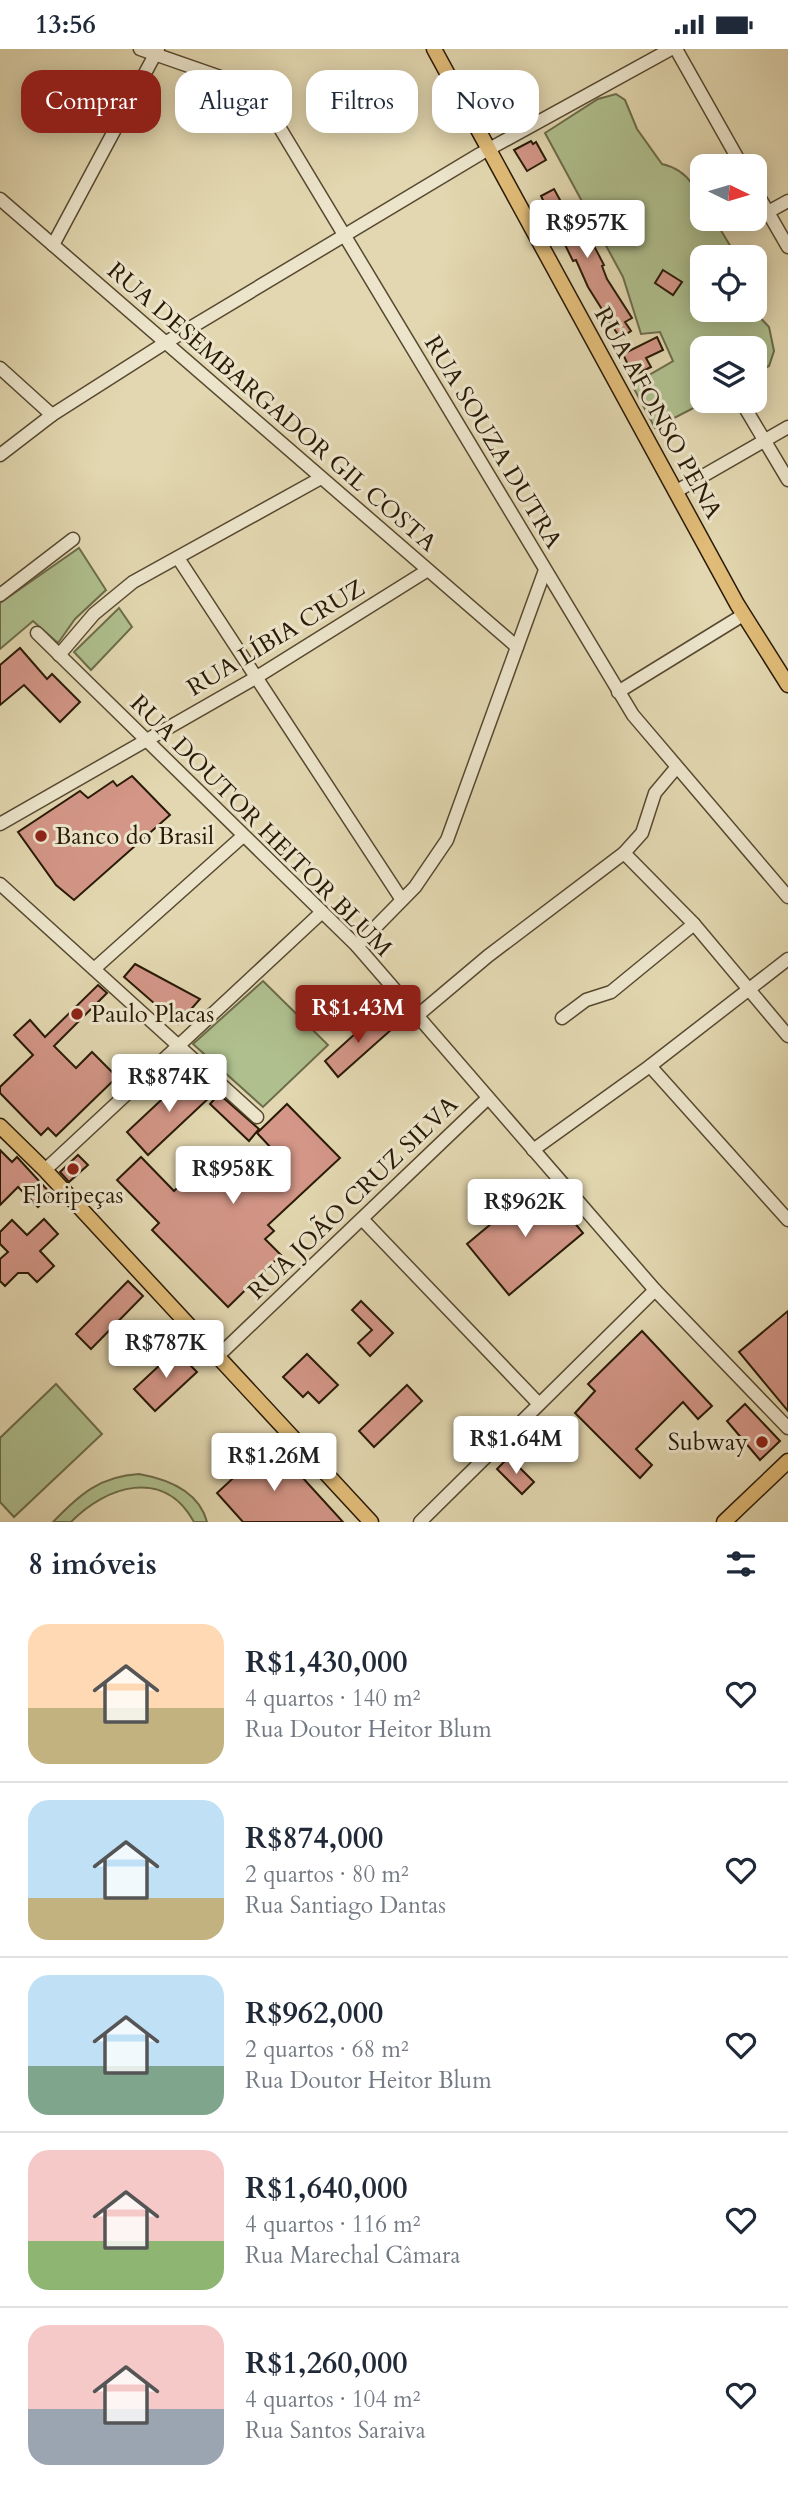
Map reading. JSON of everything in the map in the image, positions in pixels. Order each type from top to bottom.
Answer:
[{"type":"main road","name":"RUA AFONSO PENA","points":[[433,49],[743,615],[788,685]]},
{"type":"main road","points":[[0,1126],[45,1170],[371,1522]]},
{"type":"main road","points":[[724,1522],[788,1461]]},
{"type":"street","name":"RUA SOUZA DUTRA","points":[[140,49],[158,52],[252,88],[260,95],[618,692],[646,733],[788,897]]},
{"type":"street","points":[[0,455],[52,415],[165,343],[489,150],[671,49]]},
{"type":"street","points":[[676,49],[735,154]]},
{"type":"street","points":[[53,245],[158,52]]},
{"type":"street","name":"RUA DESEMBARGADOR GIL COSTA","points":[[0,199],[517,647]]},
{"type":"street","points":[[788,201],[768,212],[788,247]]},
{"type":"street","points":[[0,368],[52,415]]},
{"type":"street","points":[[748,413],[788,480]]},
{"type":"street","points":[[675,492],[788,427]]},
{"type":"street","points":[[59,655],[115,594],[321,478]]},
{"type":"street","points":[[0,595],[74,539]]},
{"type":"street","points":[[178,558],[402,900]]},
{"type":"street","name":"RUA LÍBIA CRUZ","points":[[0,824],[257,677],[428,570]]},
{"type":"street","points":[[356,946],[402,900],[425,873],[447,840],[545,570]]},
{"type":"street","points":[[618,692],[743,615]]},
{"type":"street","name":"RUA DOUTOR HEITOR BLUM","points":[[37,633],[356,946],[655,1290],[788,1428]]},
{"type":"street","points":[[418,1016],[488,956],[624,853],[642,833],[655,793],[676,768]]},
{"type":"street","points":[[94,969],[243,836]]},
{"type":"street","points":[[624,853],[694,924],[788,1036]]},
{"type":"street","points":[[0,884],[257,1117]]},
{"type":"street","points":[[45,1170],[322,912]]},
{"type":"street","points":[[562,1018],[586,1000],[611,992],[694,924]]},
{"type":"street","points":[[533,1150],[650,1066],[788,959]]},
{"type":"street","points":[[650,1066],[788,1220]]},
{"type":"street","name":"RUA JOÃO CRUZ SILVA","points":[[217,1357],[488,1098]]},
{"type":"street","points":[[362,1219],[539,1404]]},
{"type":"street","points":[[420,1522],[655,1290]]},
{"type":"green space","points":[[616,94],[625,100],[637,129],[662,164],[680,171],[690,181],[690,231],[721,231],[730,245],[690,245],[690,322],[764,322],[769,327],[774,351],[767,367],[767,336],[690,336],[690,410],[655,428],[632,385],[673,361],[660,332],[641,334],[623,277],[545,133],[598,99]]},
{"type":"green space","points":[[79,548],[106,590],[75,619],[58,643],[33,621],[0,649],[0,603]]},
{"type":"green space","points":[[119,608],[132,627],[91,670],[74,652]]},
{"type":"green space","points":[[263,981],[328,1045],[263,1107],[193,1044]]},
{"type":"green space","points":[[56,1384],[102,1434],[14,1517],[0,1502],[0,1438]]},
{"type":"green space","points":[[139,1474],[181,1488],[197,1502],[207,1522],[194,1522],[182,1505],[167,1494],[151,1488],[134,1488],[101,1499],[71,1522],[53,1522],[91,1489],[113,1479]]},
{"type":"building","points":[[531,141],[533,144],[536,142],[546,160],[527,171],[514,150]]},
{"type":"building","points":[[554,189],[566,211],[580,204],[590,224],[584,227],[604,265],[602,266],[607,279],[632,318],[625,322],[631,331],[620,338],[588,287],[576,260],[573,261],[541,196]]},
{"type":"building","points":[[663,270],[682,282],[673,295],[655,283]]},
{"type":"building","points":[[657,337],[663,350],[646,358],[651,367],[633,376],[623,354]]},
{"type":"building","points":[[20,648],[47,679],[52,674],[80,702],[60,722],[24,685],[0,705],[0,665]]},
{"type":"building","points":[[132,776],[170,815],[74,900],[56,885],[18,832],[80,791],[88,798],[113,781],[117,786]]},
{"type":"building","points":[[135,964],[200,999],[178,1024],[124,977]]},
{"type":"building","points":[[98,985],[107,993],[54,1046],[76,1068],[92,1052],[117,1077],[56,1136],[48,1128],[41,1135],[0,1093],[0,1087],[33,1055],[14,1035],[30,1020],[45,1037]]},
{"type":"building","points":[[378,1013],[392,1029],[338,1077],[325,1061]]},
{"type":"building","points":[[190,1073],[211,1096],[148,1155],[127,1132]]},
{"type":"building","points":[[219,1094],[259,1129],[249,1141],[210,1104]]},
{"type":"building","points":[[287,1104],[340,1158],[268,1225],[274,1231],[265,1239],[281,1255],[228,1307],[152,1230],[159,1223],[117,1180],[141,1157],[174,1191],[204,1162],[233,1192],[274,1151],[257,1133]]},
{"type":"building","points":[[0,1150],[12,1162],[17,1157],[51,1194],[38,1207],[18,1187],[0,1205]]},
{"type":"building","name":"Floripeças","points":[[78,1155],[88,1165],[69,1182],[60,1172]]},
{"type":"building","points":[[541,1182],[583,1233],[509,1295],[467,1244]]},
{"type":"building","points":[[44,1219],[58,1234],[40,1251],[54,1266],[37,1282],[28,1273],[18,1273],[5,1286],[0,1281],[0,1259],[8,1252],[0,1244],[0,1232],[12,1220],[27,1235]]},
{"type":"building","points":[[128,1281],[143,1296],[91,1349],[76,1334]]},
{"type":"building","points":[[361,1301],[393,1333],[370,1356],[358,1343],[372,1330],[352,1310]]},
{"type":"building","points":[[788,1311],[788,1411],[739,1352]]},
{"type":"building","points":[[642,1331],[712,1406],[698,1419],[683,1402],[636,1449],[652,1465],[640,1478],[575,1413],[595,1391],[588,1384]]},
{"type":"building","points":[[176,1350],[193,1362],[190,1365],[197,1372],[155,1411],[134,1389]]},
{"type":"building","points":[[307,1354],[338,1385],[319,1403],[308,1392],[303,1397],[283,1377]]},
{"type":"building","points":[[407,1385],[422,1401],[374,1447],[359,1431]]},
{"type":"building","points":[[745,1404],[780,1441],[760,1460],[727,1421]]},
{"type":"building","points":[[271,1443],[343,1522],[243,1522],[217,1493]]},
{"type":"building","points":[[509,1457],[534,1482],[522,1494],[497,1469]]},
{"type":"place","name":"Banco do Brasil","points":[[41,836]]},
{"type":"place","name":"Paulo Placas","points":[[77,1014]]},
{"type":"place","name":"Floripeças","points":[[73,1169]]},
{"type":"place","name":"Subway","points":[[762,1442]]}]
